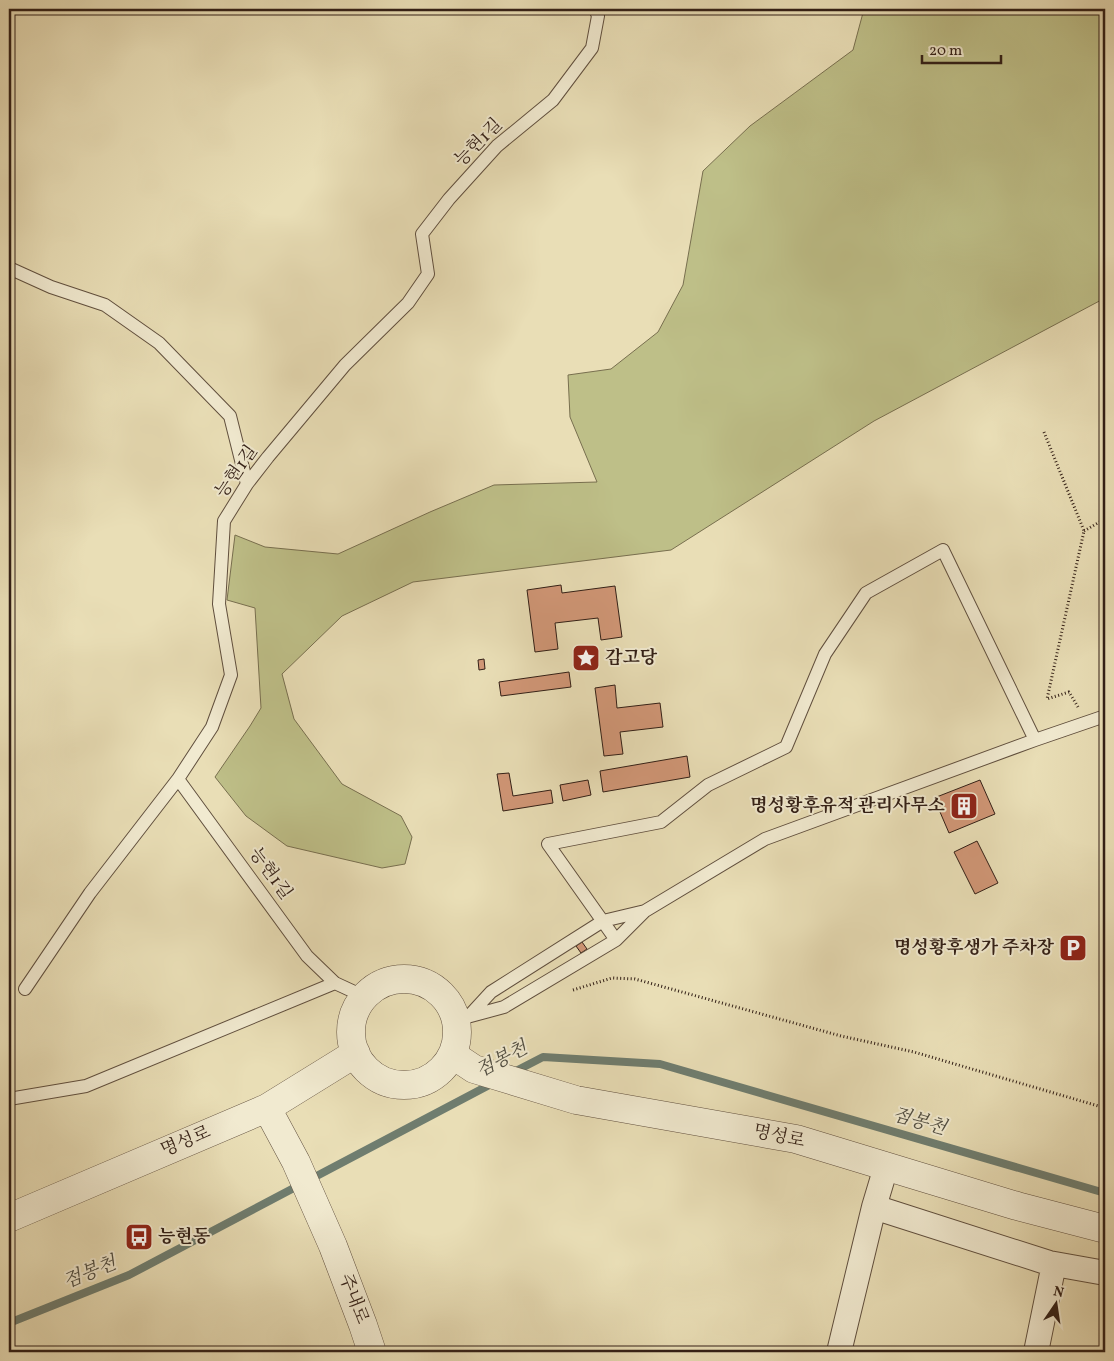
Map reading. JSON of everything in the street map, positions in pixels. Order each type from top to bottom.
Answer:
[{"type":"street","points":[[397,979],[414,980],[431,986],[445,997],[454,1012],[462,1018],[458,1029],[464,1062],[449,1063],[436,1076],[420,1084],[403,1086],[386,1083],[370,1074],[359,1060],[352,1044],[351,1026],[356,1009],[363,996],[380,984],[397,979]]},
{"type":"street","name":"명성로","points":[[9,1218],[267,1108],[356,1053]]},
{"type":"street","name":"명성로","points":[[464,1062],[576,1100],[796,1139],[1017,1206],[1105,1229]]},
{"type":"street","name":"주내로","points":[[267,1108],[296,1162],[333,1246],[372,1352]]},
{"type":"street","points":[[839,1352],[874,1207],[886,1167]]},
{"type":"street","points":[[874,1207],[1054,1264],[1105,1273]]},
{"type":"street","points":[[1036,1352],[1054,1264]]},
{"type":"lane","name":"능현1길","points":[[363,996],[335,983],[307,956],[178,779],[212,727],[231,675],[219,604],[224,521],[268,457],[345,365],[408,303],[428,274],[422,234],[449,199],[497,146],[553,100],[592,48],[598,16],[595,9]]},
{"type":"lane","points":[[9,268],[51,287],[105,305],[159,342],[230,416],[248,484]]},
{"type":"lane","points":[[616,940],[548,844],[661,822],[708,785],[786,747],[826,654],[866,593],[943,550],[1035,740]]},
{"type":"lane","points":[[462,1018],[504,1007],[616,940],[645,911],[765,839],[1105,716]]},
{"type":"lane","points":[[25,989],[90,893],[178,779]]},
{"type":"lane","points":[[462,1018],[491,992],[603,921],[645,911]]},
{"type":"lane","points":[[9,1099],[86,1086],[335,983]]},
{"type":"path","points":[[1044,432],[1084,531],[1047,699],[1069,692],[1087,722]]},
{"type":"path","points":[[1084,531],[1105,519]]},
{"type":"path","points":[[570,991],[612,978],[636,979],[841,1036],[914,1052],[1105,1108]]},
{"type":"green space","points":[[864,9],[1105,9],[1105,298],[874,421],[671,550],[413,582],[342,616],[282,674],[294,719],[342,784],[401,816],[412,837],[405,864],[382,868],[287,846],[246,816],[215,777],[261,708],[255,608],[227,600],[235,535],[265,547],[338,554],[494,485],[597,482],[570,417],[568,375],[611,369],[658,332],[683,285],[703,171],[750,126],[853,50]]},
{"type":"building","points":[[561,585],[562,593],[615,586],[622,637],[601,640],[598,618],[555,623],[558,649],[535,652],[527,590]]},
{"type":"building","points":[[484,659],[485,669],[479,670],[478,660]]},
{"type":"building","points":[[569,672],[571,687],[501,696],[499,682]]},
{"type":"building","points":[[615,685],[617,708],[660,703],[663,727],[620,732],[623,754],[604,756],[595,688]]},
{"type":"building","points":[[687,756],[690,777],[603,792],[600,771]]},
{"type":"building","points":[[509,773],[513,796],[551,790],[553,803],[503,811],[497,774]]},
{"type":"building","points":[[588,780],[591,795],[563,801],[560,785]]},
{"type":"building","name":"명성황후유적 관리사무소","points":[[980,780],[995,814],[949,833],[934,798]]},
{"type":"building","points":[[977,841],[998,883],[975,894],[954,852]]},
{"type":"building","points":[[582,942],[587,949],[581,953],[576,946]]},
{"type":"waterway","name":"점봉천","points":[[512,1073],[543,1057],[660,1064],[1105,1193]]},
{"type":"waterway","name":"점봉천","points":[[9,1323],[129,1275],[495,1082]]},
{"type":"place","name":"감고당","points":[[586,658]]},
{"type":"place","name":"명성황후유적 관리사무소","points":[[964,806]]},
{"type":"place","name":"명성황후생가 주차장","points":[[1073,948]]},
{"type":"place","name":"능현동","points":[[139,1237]]}]
